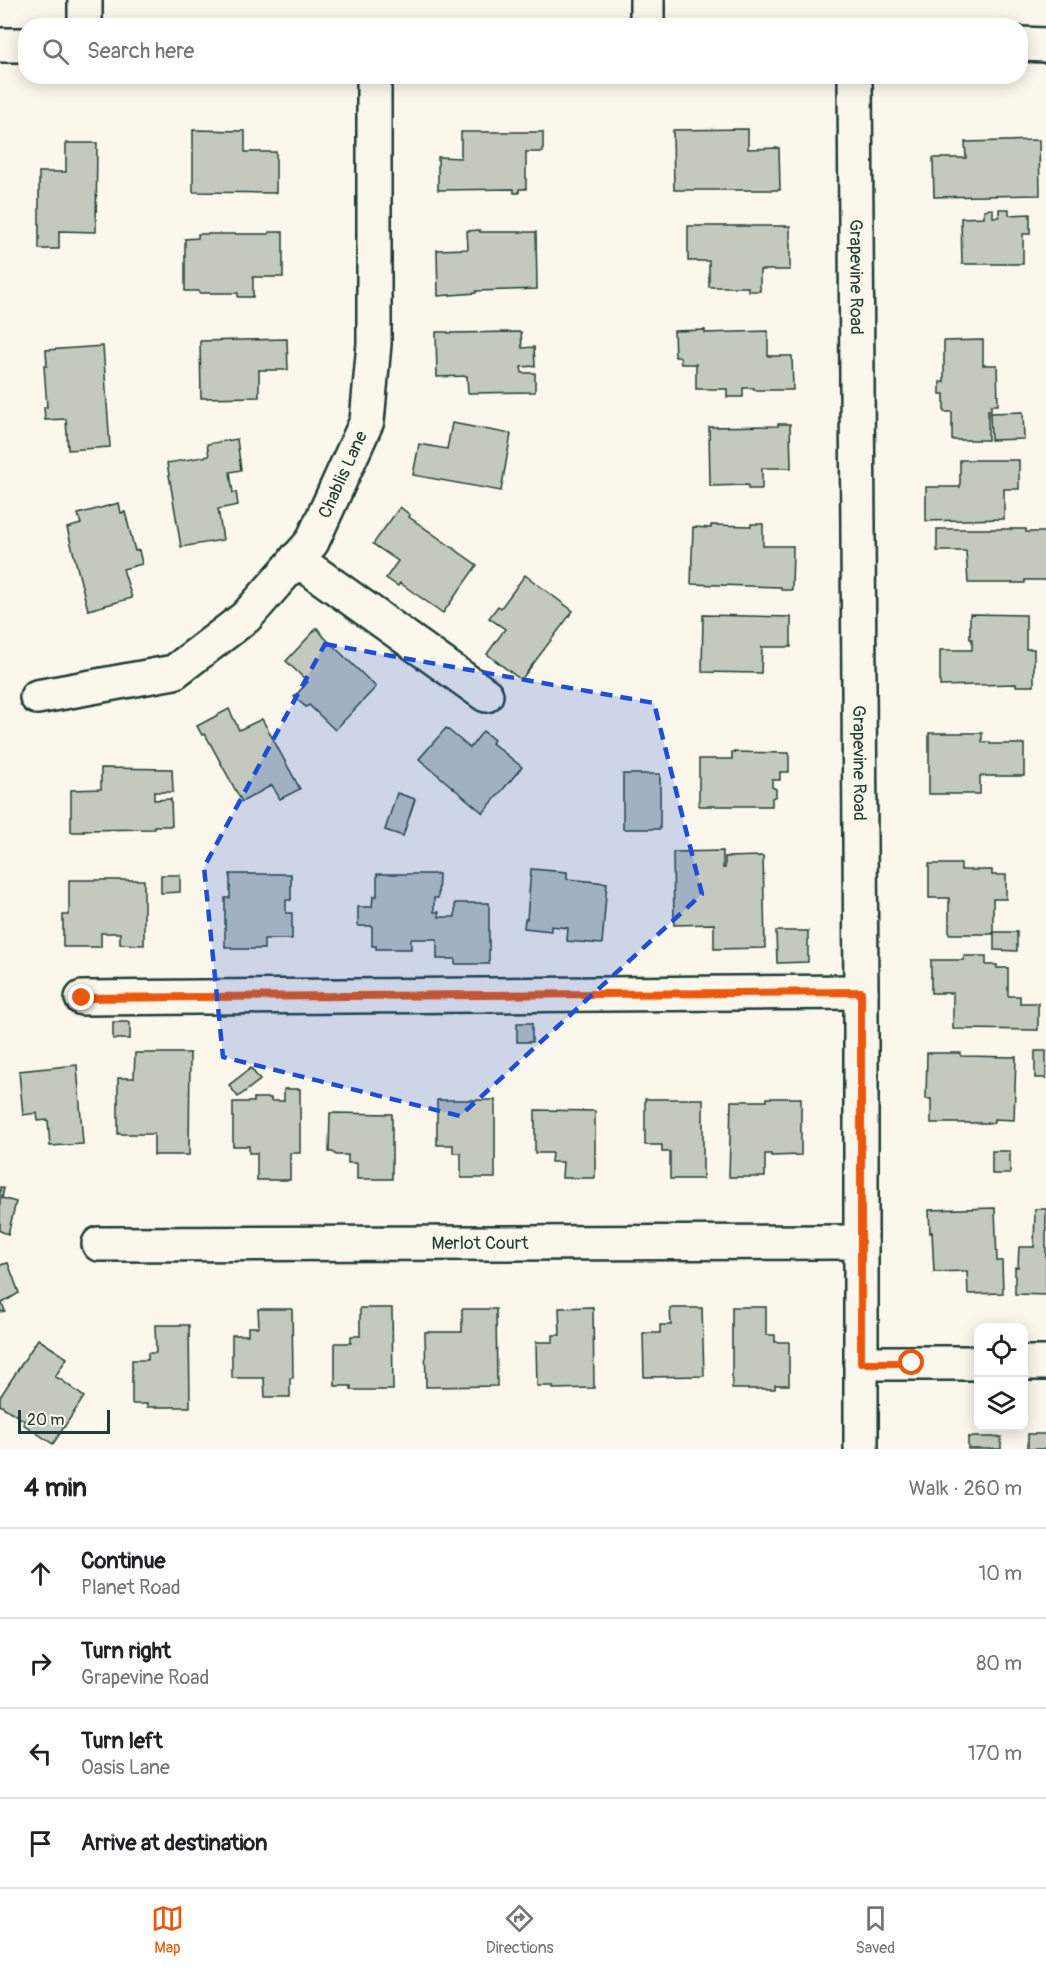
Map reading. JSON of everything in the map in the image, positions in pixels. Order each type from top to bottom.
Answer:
[{"type":"street","points":[[85,0],[85,18]]},
{"type":"street","points":[[647,0],[647,18]]},
{"type":"street","points":[[1028,44],[1046,45]]},
{"type":"street","points":[[0,45],[18,45]]},
{"type":"street","name":"Chablis Lane","points":[[37,697],[174,672],[246,617],[312,542],[367,421],[374,345],[374,84]]},
{"type":"street","name":"Grapevine Road","points":[[855,84],[861,992],[861,1449]]},
{"type":"street","points":[[297,559],[486,695]]},
{"type":"street","points":[[82,998],[861,992]]},
{"type":"street","name":"Merlot Court","points":[[99,1244],[861,1242]]},
{"type":"street","points":[[861,1363],[974,1363]]},
{"type":"street","points":[[1028,1363],[1046,1363]]},
{"type":"highlighted area","points":[[325,644],[654,703],[702,894],[460,1116],[223,1057],[204,867]]},
{"type":"building","points":[[748,129],[748,149],[779,148],[780,190],[674,190],[673,130]]},
{"type":"building","points":[[193,130],[245,131],[245,152],[276,152],[276,193],[193,192]]},
{"type":"building","points":[[461,132],[543,132],[543,152],[526,152],[526,189],[519,189],[519,193],[514,193],[514,189],[438,190],[438,157],[461,158]]},
{"type":"building","points":[[1039,140],[1040,195],[934,197],[933,158],[966,158],[965,142]]},
{"type":"building","points":[[66,143],[97,143],[96,232],[59,231],[59,249],[39,249],[39,172],[66,172]]},
{"type":"building","points":[[993,209],[993,217],[999,217],[999,209],[1009,209],[1009,215],[1030,214],[1030,234],[1023,234],[1023,264],[962,264],[961,218],[984,217],[984,210]]},
{"type":"building","points":[[688,226],[790,226],[790,270],[760,270],[760,291],[748,291],[748,287],[709,287],[709,261],[688,261]]},
{"type":"building","points":[[480,230],[480,232],[536,232],[537,289],[476,291],[476,293],[438,296],[437,250],[468,249],[467,231]]},
{"type":"building","points":[[269,232],[283,232],[283,277],[253,277],[253,297],[238,297],[238,293],[185,291],[185,239],[198,238],[198,234],[269,234]]},
{"type":"building","points":[[705,330],[705,333],[768,331],[768,356],[792,356],[793,390],[743,388],[743,397],[727,397],[727,389],[696,389],[696,364],[681,364],[680,357],[675,357],[674,331]]},
{"type":"building","points":[[436,332],[521,332],[522,348],[534,347],[535,366],[521,367],[522,373],[535,373],[535,392],[468,393],[467,376],[437,377]]},
{"type":"building","points":[[287,339],[288,370],[259,370],[259,397],[201,398],[200,341]]},
{"type":"building","points":[[983,340],[983,365],[997,365],[998,405],[991,405],[991,410],[988,410],[988,440],[952,440],[952,412],[944,412],[944,394],[940,394],[940,382],[944,382],[944,341]]},
{"type":"building","points":[[103,346],[110,447],[68,450],[66,419],[45,420],[44,407],[47,407],[44,366],[47,366],[46,350]]},
{"type":"building","points":[[1023,412],[1024,439],[991,440],[990,413]]},
{"type":"building","points":[[452,423],[511,434],[501,491],[413,475],[419,444],[447,449]]},
{"type":"building","points":[[778,424],[790,424],[791,468],[762,468],[762,489],[748,489],[748,485],[710,486],[709,427],[778,426]]},
{"type":"building","points":[[237,439],[241,470],[230,472],[233,493],[236,492],[238,505],[218,509],[223,540],[181,547],[167,463],[209,456],[207,444]]},
{"type":"building","points":[[960,460],[1019,460],[1019,489],[1004,489],[1004,519],[926,521],[926,487],[960,487]]},
{"type":"building","points":[[119,503],[121,513],[125,512],[135,551],[139,550],[142,564],[123,569],[132,598],[88,610],[67,528],[81,524],[78,514]]},
{"type":"building","points":[[400,507],[410,515],[409,517],[477,565],[443,613],[400,583],[398,586],[386,578],[398,561],[373,544]]},
{"type":"building","points":[[751,524],[763,524],[763,546],[793,546],[792,590],[781,590],[781,587],[691,584],[693,527],[751,526]]},
{"type":"building","points":[[937,529],[1026,529],[1026,532],[1046,532],[1046,580],[1025,580],[1025,583],[968,583],[966,551],[937,551]]},
{"type":"building","points":[[525,575],[573,611],[521,680],[487,654],[505,629],[489,618],[498,606],[501,608]]},
{"type":"building","points":[[970,614],[1026,615],[1026,649],[1034,649],[1034,686],[1016,686],[1016,684],[940,686],[940,650],[972,650]]},
{"type":"building","points":[[703,615],[791,617],[791,647],[762,647],[761,673],[702,672]]},
{"type":"building","points":[[317,628],[376,687],[335,730],[309,705],[306,707],[294,697],[308,682],[286,661]]},
{"type":"building","points":[[229,709],[239,730],[262,719],[300,789],[280,799],[272,785],[242,802],[205,734],[202,735],[197,726]]},
{"type":"building","points":[[446,728],[470,748],[483,731],[494,740],[492,743],[522,767],[483,813],[419,759]]},
{"type":"building","points":[[929,733],[982,733],[982,742],[1024,744],[1024,776],[980,776],[980,794],[929,794]]},
{"type":"building","points":[[732,752],[789,753],[789,772],[780,772],[780,780],[772,780],[776,796],[772,798],[772,806],[699,806],[699,759],[732,759]]},
{"type":"building","points":[[101,768],[172,769],[173,792],[154,792],[154,800],[171,799],[172,826],[154,826],[154,829],[71,832],[71,790],[101,789]]},
{"type":"building","points":[[623,774],[660,774],[660,829],[623,829]]},
{"type":"building","points":[[397,793],[415,799],[403,836],[385,830]]},
{"type":"building","points":[[723,851],[723,868],[725,868],[725,857],[763,856],[765,948],[714,949],[714,924],[674,925],[673,852]]},
{"type":"building","points":[[929,864],[961,864],[961,870],[992,870],[992,875],[1006,875],[1006,899],[993,899],[993,934],[949,934],[949,898],[929,898]]},
{"type":"building","points":[[531,869],[567,872],[567,879],[607,883],[602,944],[567,941],[568,928],[551,926],[551,931],[524,928],[525,919],[527,919]]},
{"type":"building","points":[[230,874],[291,874],[291,900],[286,900],[286,913],[292,913],[292,939],[264,939],[264,949],[225,947],[225,898],[230,898]]},
{"type":"building","points":[[377,874],[439,874],[438,898],[434,898],[434,912],[439,912],[439,917],[455,917],[455,903],[489,903],[489,964],[455,964],[455,959],[437,959],[437,939],[411,939],[411,949],[376,949],[376,946],[372,946],[372,926],[358,926],[358,907],[372,907],[373,896],[377,896]]},
{"type":"building","points":[[161,875],[180,875],[180,892],[161,893]]},
{"type":"building","points":[[69,880],[144,880],[144,945],[120,944],[120,933],[101,933],[101,947],[63,947],[63,915],[69,915]]},
{"type":"building","points":[[776,931],[808,931],[808,962],[777,963]]},
{"type":"building","points":[[994,932],[1017,932],[1017,951],[994,950]]},
{"type":"building","points":[[964,956],[986,956],[986,965],[1008,968],[1008,996],[1020,996],[1020,1003],[1038,1003],[1038,1030],[953,1029],[953,993],[931,993],[931,960],[964,960]]},
{"type":"building","points":[[113,1022],[130,1022],[130,1039],[113,1039]]},
{"type":"building","points":[[517,1023],[532,1023],[532,1042],[517,1042]]},
{"type":"building","points":[[1035,1051],[1046,1051],[1046,1078],[1035,1078]]},
{"type":"building","points":[[135,1053],[190,1053],[189,1155],[154,1155],[154,1134],[118,1134],[118,1078],[134,1078]]},
{"type":"building","points":[[927,1053],[1016,1057],[1014,1120],[994,1119],[994,1123],[931,1123],[931,1099],[926,1099]]},
{"type":"building","points":[[77,1065],[83,1144],[50,1146],[48,1120],[38,1121],[37,1113],[23,1115],[19,1071]]},
{"type":"building","points":[[251,1068],[260,1080],[238,1097],[229,1085]]},
{"type":"building","points":[[284,1089],[300,1089],[300,1153],[290,1153],[290,1180],[257,1180],[257,1153],[249,1153],[249,1146],[233,1146],[233,1102],[254,1102],[254,1098],[284,1101]]},
{"type":"building","points":[[767,1098],[801,1098],[801,1155],[771,1156],[771,1154],[765,1154],[765,1177],[729,1177],[731,1101],[767,1101]]},
{"type":"building","points":[[645,1099],[703,1099],[703,1179],[670,1179],[670,1152],[662,1152],[662,1145],[645,1145]]},
{"type":"building","points":[[437,1100],[495,1100],[495,1178],[461,1178],[461,1153],[453,1153],[453,1145],[437,1145]]},
{"type":"building","points":[[535,1110],[595,1111],[595,1178],[562,1178],[563,1162],[551,1162],[552,1153],[535,1153]]},
{"type":"building","points":[[330,1113],[392,1114],[392,1179],[357,1179],[357,1163],[348,1163],[348,1155],[336,1155],[329,1152]]},
{"type":"building","points":[[992,1151],[1010,1151],[1010,1174],[992,1174]]},
{"type":"building","points":[[0,1187],[4,1188],[2,1198],[16,1202],[8,1234],[0,1231]]},
{"type":"building","points":[[995,1208],[997,1261],[1002,1261],[1003,1293],[968,1294],[967,1271],[934,1272],[929,1210]]},
{"type":"building","points":[[1035,1209],[1046,1209],[1046,1295],[1015,1294],[1015,1267],[1018,1267],[1019,1247],[1034,1247]]},
{"type":"building","points":[[8,1263],[19,1293],[2,1303],[5,1311],[0,1312],[0,1265]]},
{"type":"building","points":[[593,1307],[594,1388],[553,1389],[553,1386],[537,1386],[536,1342],[553,1342],[553,1335],[560,1335],[559,1308]]},
{"type":"building","points":[[732,1307],[766,1307],[766,1335],[775,1335],[775,1342],[789,1342],[789,1385],[775,1385],[775,1389],[732,1389]]},
{"type":"building","points":[[360,1308],[392,1308],[393,1390],[351,1390],[351,1386],[335,1386],[335,1343],[351,1343],[351,1336],[360,1336]]},
{"type":"building","points":[[670,1308],[702,1308],[704,1376],[644,1377],[643,1333],[660,1333],[660,1325],[671,1325]]},
{"type":"building","points":[[258,1309],[292,1309],[293,1378],[290,1378],[290,1397],[265,1397],[264,1378],[232,1378],[232,1335],[248,1335],[248,1327],[259,1327]]},
{"type":"building","points":[[462,1309],[496,1309],[497,1386],[426,1387],[425,1332],[462,1332]]},
{"type":"building","points":[[155,1325],[189,1325],[190,1407],[147,1407],[147,1404],[132,1404],[132,1360],[148,1360],[148,1353],[156,1353]]},
{"type":"building","points":[[38,1339],[67,1358],[55,1377],[84,1397],[53,1444],[23,1424],[25,1421],[0,1405],[0,1397]]},
{"type":"building","points":[[1028,1434],[1046,1434],[1046,1449],[1028,1449]]},
{"type":"building","points":[[968,1437],[1001,1437],[1001,1449],[968,1449]]},
{"type":"route","points":[[82,998],[861,992],[861,1363],[912,1363]]}]
